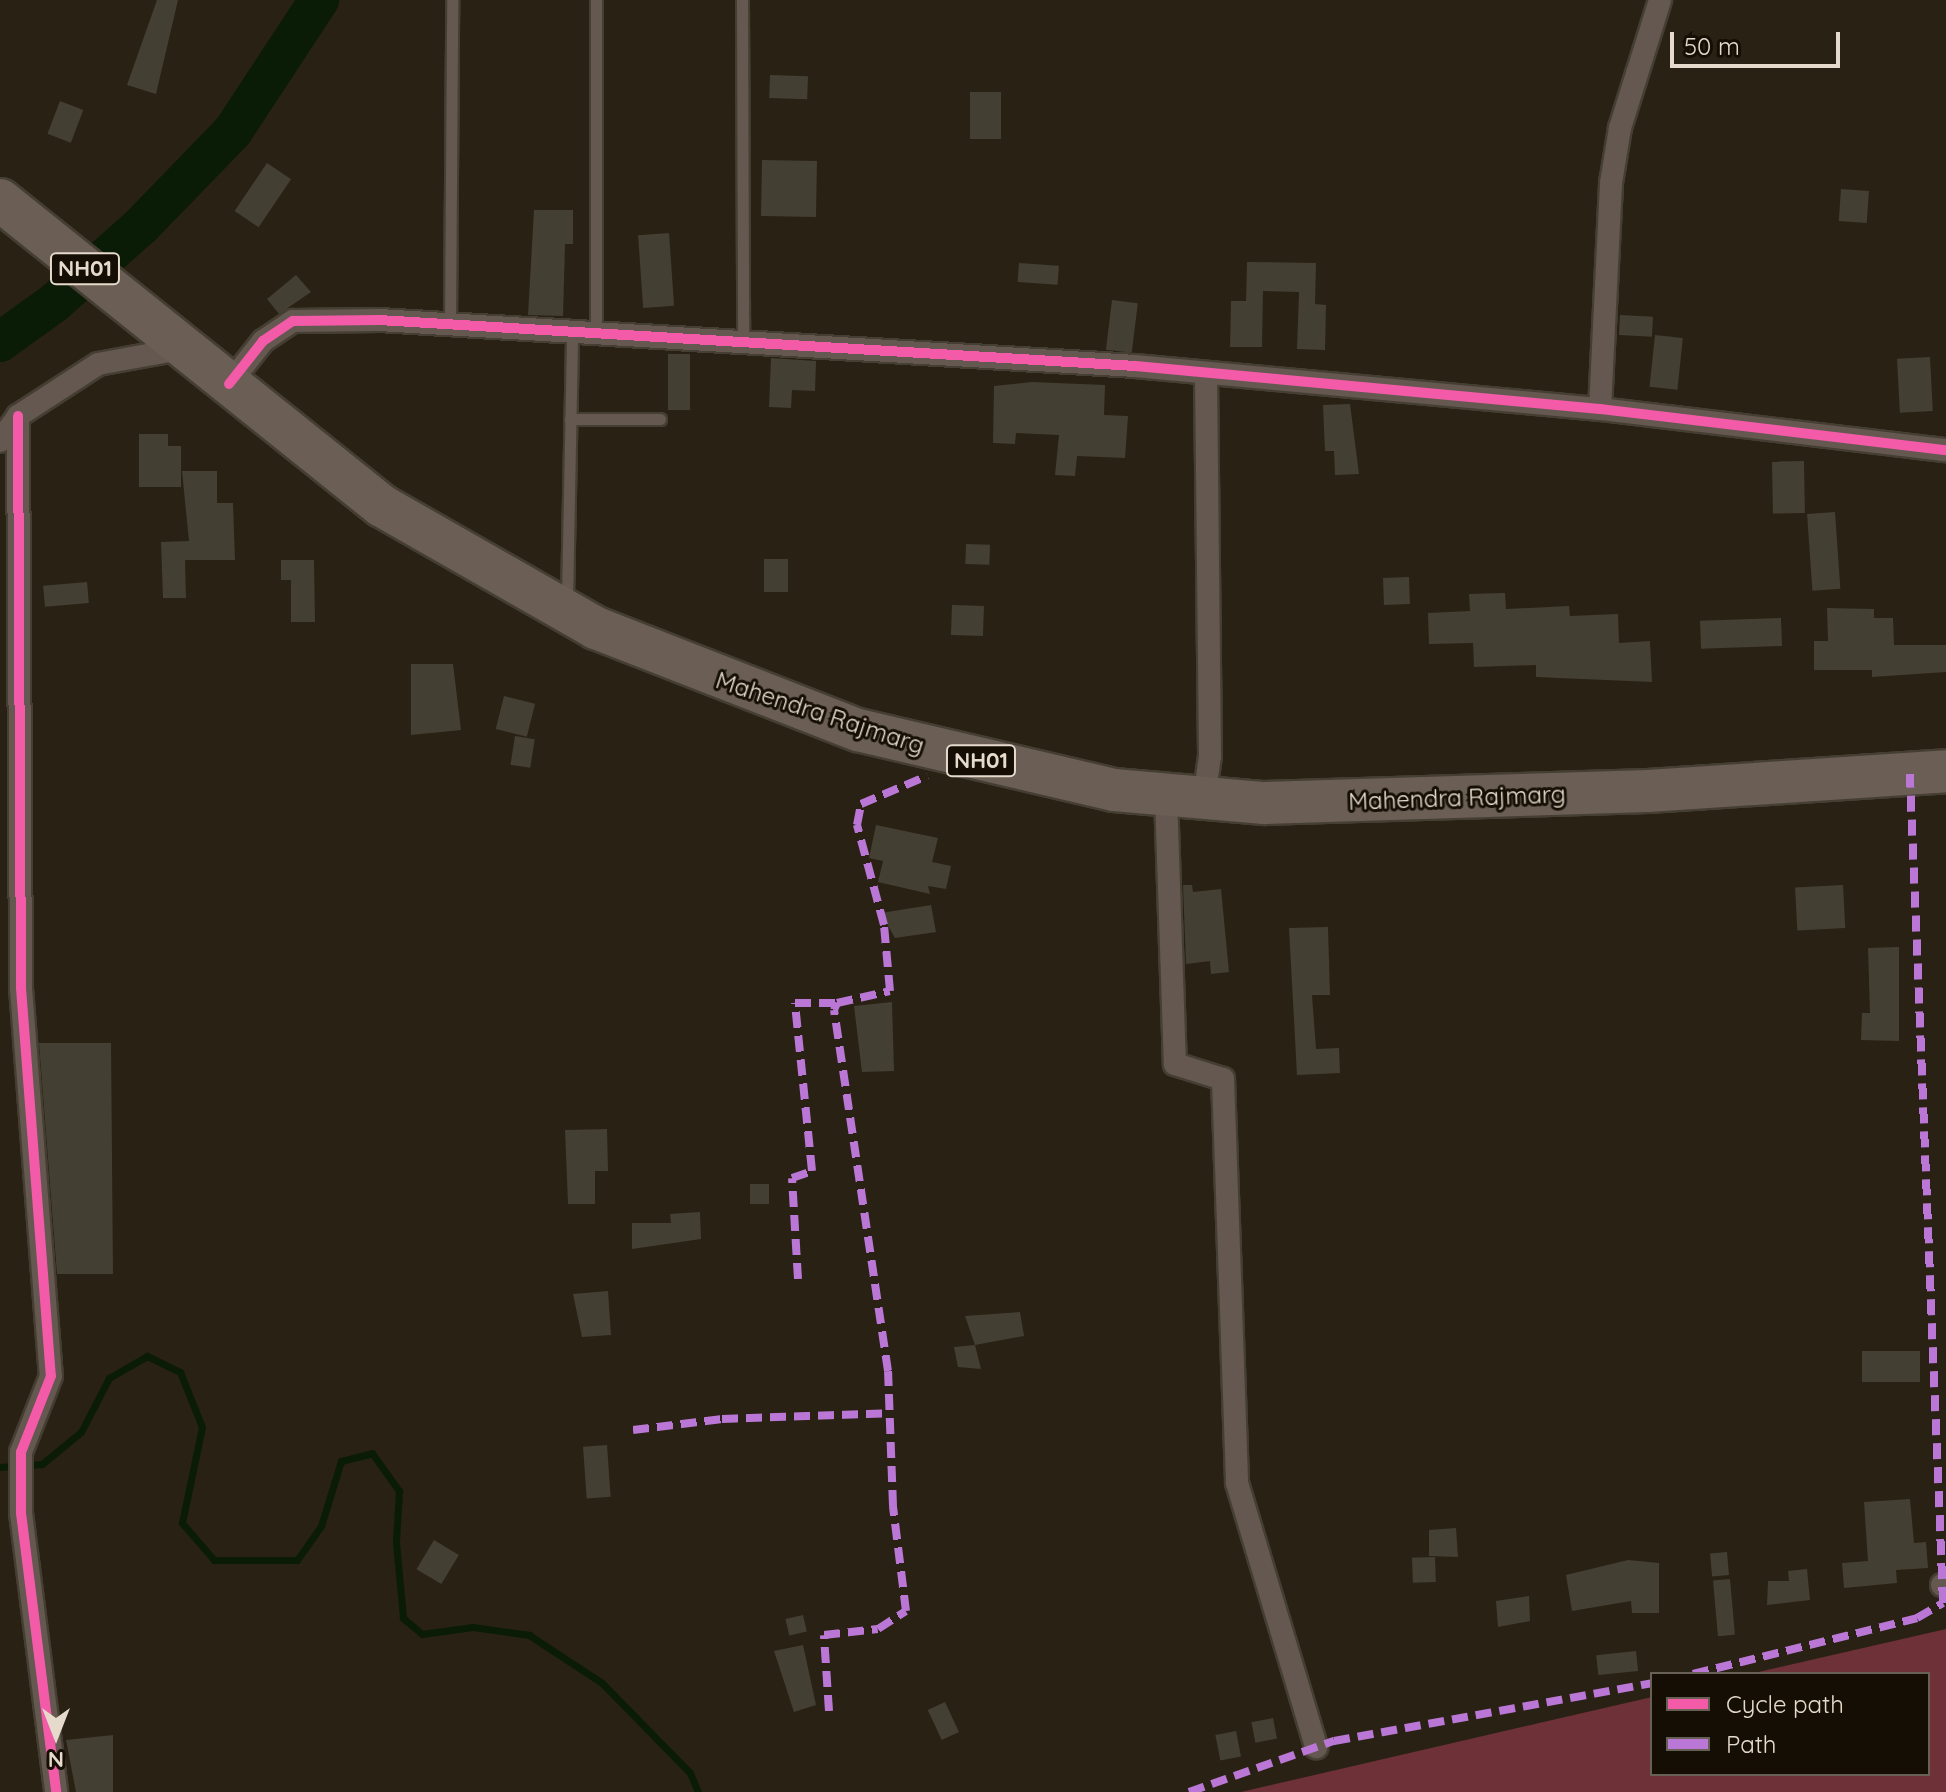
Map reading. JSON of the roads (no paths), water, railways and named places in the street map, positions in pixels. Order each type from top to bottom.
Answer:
[{"type":"highway","name":"Mahendra Rajmarg","points":[[0,200],[382,506],[567,612],[656,656],[858,730],[1100,787],[1185,797],[1388,803],[1946,771]]},
{"type":"street","points":[[1600,409],[1611,183],[1620,128],[1660,0]]},
{"type":"street","points":[[229,384],[263,341],[293,321],[450,323],[743,338],[1206,374],[1600,409],[1946,450]]},
{"type":"street","points":[[0,441],[18,416],[98,364],[185,348]]},
{"type":"street","points":[[1206,374],[1210,756],[1185,797],[1175,1064],[1223,1079],[1237,1483],[1316,1747]]},
{"type":"street","points":[[18,416],[21,988],[51,1376],[21,1452],[21,1513],[56,1792]]},
{"type":"lane","points":[[450,323],[452,0]]},
{"type":"lane","points":[[596,0],[596,330]]},
{"type":"lane","points":[[742,0],[743,338]]},
{"type":"lane","points":[[567,612],[572,329]]},
{"type":"lane","points":[[570,419],[660,419]]},
{"type":"waterway","points":[[0,342],[54,303],[141,226],[233,131],[319,0]]},
{"type":"waterway","points":[[0,1467],[42,1464],[81,1432],[109,1378],[147,1356],[180,1372],[202,1427],[182,1523],[214,1560],[297,1560],[321,1526],[341,1461],[372,1453],[399,1491],[396,1542],[403,1618],[422,1634],[473,1627],[529,1635],[602,1683],[690,1773],[698,1792]]}]
